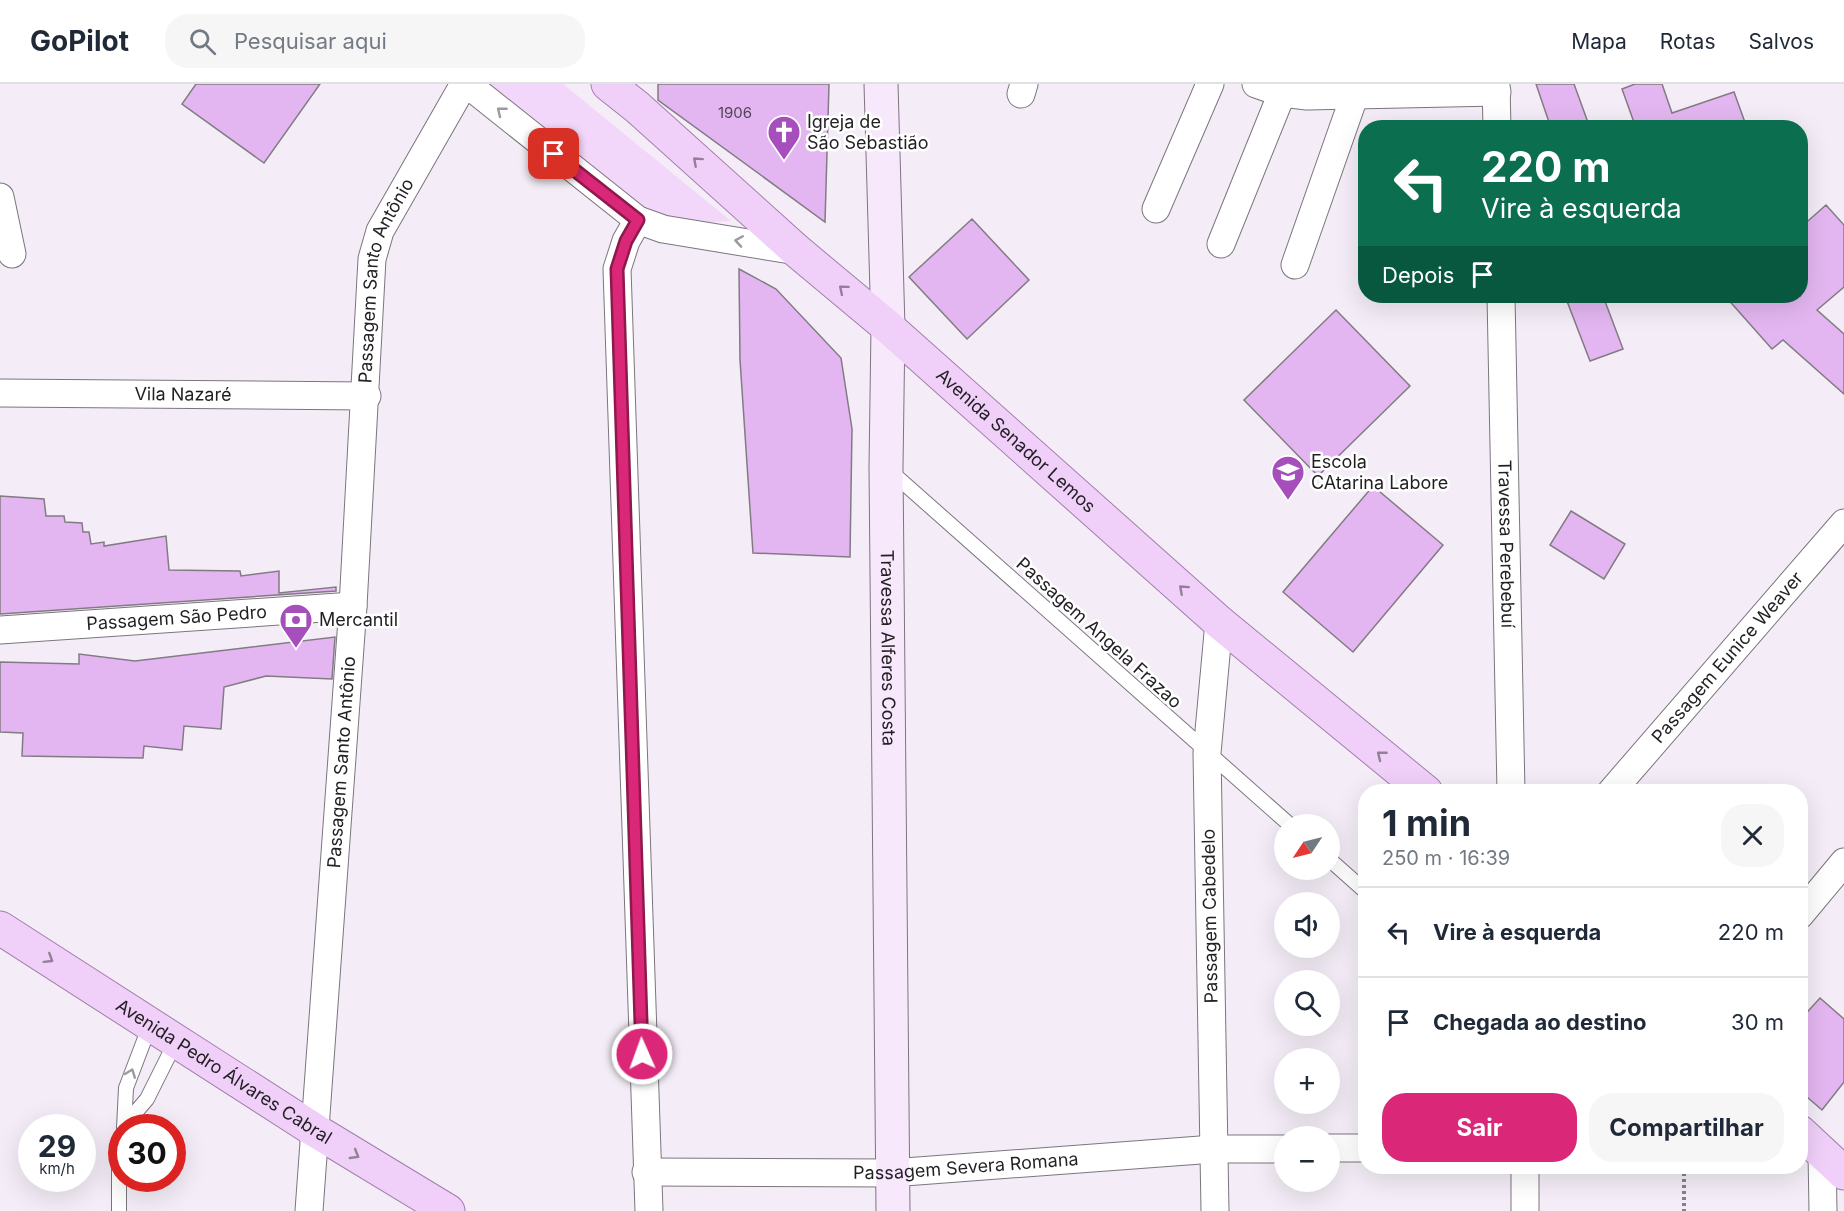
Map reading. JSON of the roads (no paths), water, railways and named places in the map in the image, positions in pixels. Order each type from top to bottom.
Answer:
[{"type":"main road","name":"Avenida Senador Lemos","points":[[608,84],[638,96],[796,251],[888,327],[1219,622],[1416,784]]},
{"type":"main road","name":"Avenida Pedro Álvares Cabral","points":[[0,928],[316,1131],[448,1211]]},
{"type":"street","points":[[466,84],[638,220],[663,229],[796,251]]},
{"type":"street","name":"Passagem Santo Antônio","points":[[309,1211],[367,396],[372,259],[380,231],[466,84]]},
{"type":"street","name":"Travessa Alferes Costa","points":[[881,84],[888,327],[886,467],[893,1211]]},
{"type":"street","points":[[1156,209],[1210,84]]},
{"type":"street","points":[[1256,84],[1354,97],[1496,88],[1497,120]]},
{"type":"street","points":[[1221,244],[1299,91]]},
{"type":"street","points":[[1295,266],[1354,97]]},
{"type":"street","points":[[0,197],[12,254]]},
{"type":"street","points":[[638,220],[626,241],[617,269],[646,1172],[650,1211]]},
{"type":"street","name":"Travessa Perebebuí","points":[[1501,303],[1511,784]]},
{"type":"street","name":"Vila Nazaré","points":[[0,393],[367,396]]},
{"type":"street","name":"Passagem Eunice Weaver","points":[[1618,784],[1844,523]]},
{"type":"street","name":"Passagem São Pedro","points":[[0,630],[353,606]]},
{"type":"street","name":"Passagem Cabedelo","points":[[1215,1211],[1207,753],[1219,622]]},
{"type":"street","points":[[1808,905],[1844,862]]},
{"type":"street","points":[[1814,1145],[1823,1211]]},
{"type":"street","points":[[1340,1148],[1358,1148]]},
{"type":"street","name":"Passagem Severa Romana","points":[[646,1172],[891,1173],[1214,1149],[1274,1149]]},
{"type":"street","points":[[1525,1174],[1525,1211]]},
{"type":"lane","name":"Passagem Angela Frazao","points":[[886,467],[1277,814]]},
{"type":"lane","points":[[1340,869],[1358,885]]},
{"type":"lane","points":[[125,1114],[126,1088],[164,1032]]},
{"type":"lane","points":[[135,1114],[147,1099],[164,1032]]},
{"type":"lane","points":[[119,1192],[120,1211]]},
{"type":"place","name":"Igreja de São Sebastião","points":[[784,161]]},
{"type":"place","name":"Escola CAtarina Labore","points":[[1288,501]]},
{"type":"place","name":"Mercantil","points":[[296,649]]}]
